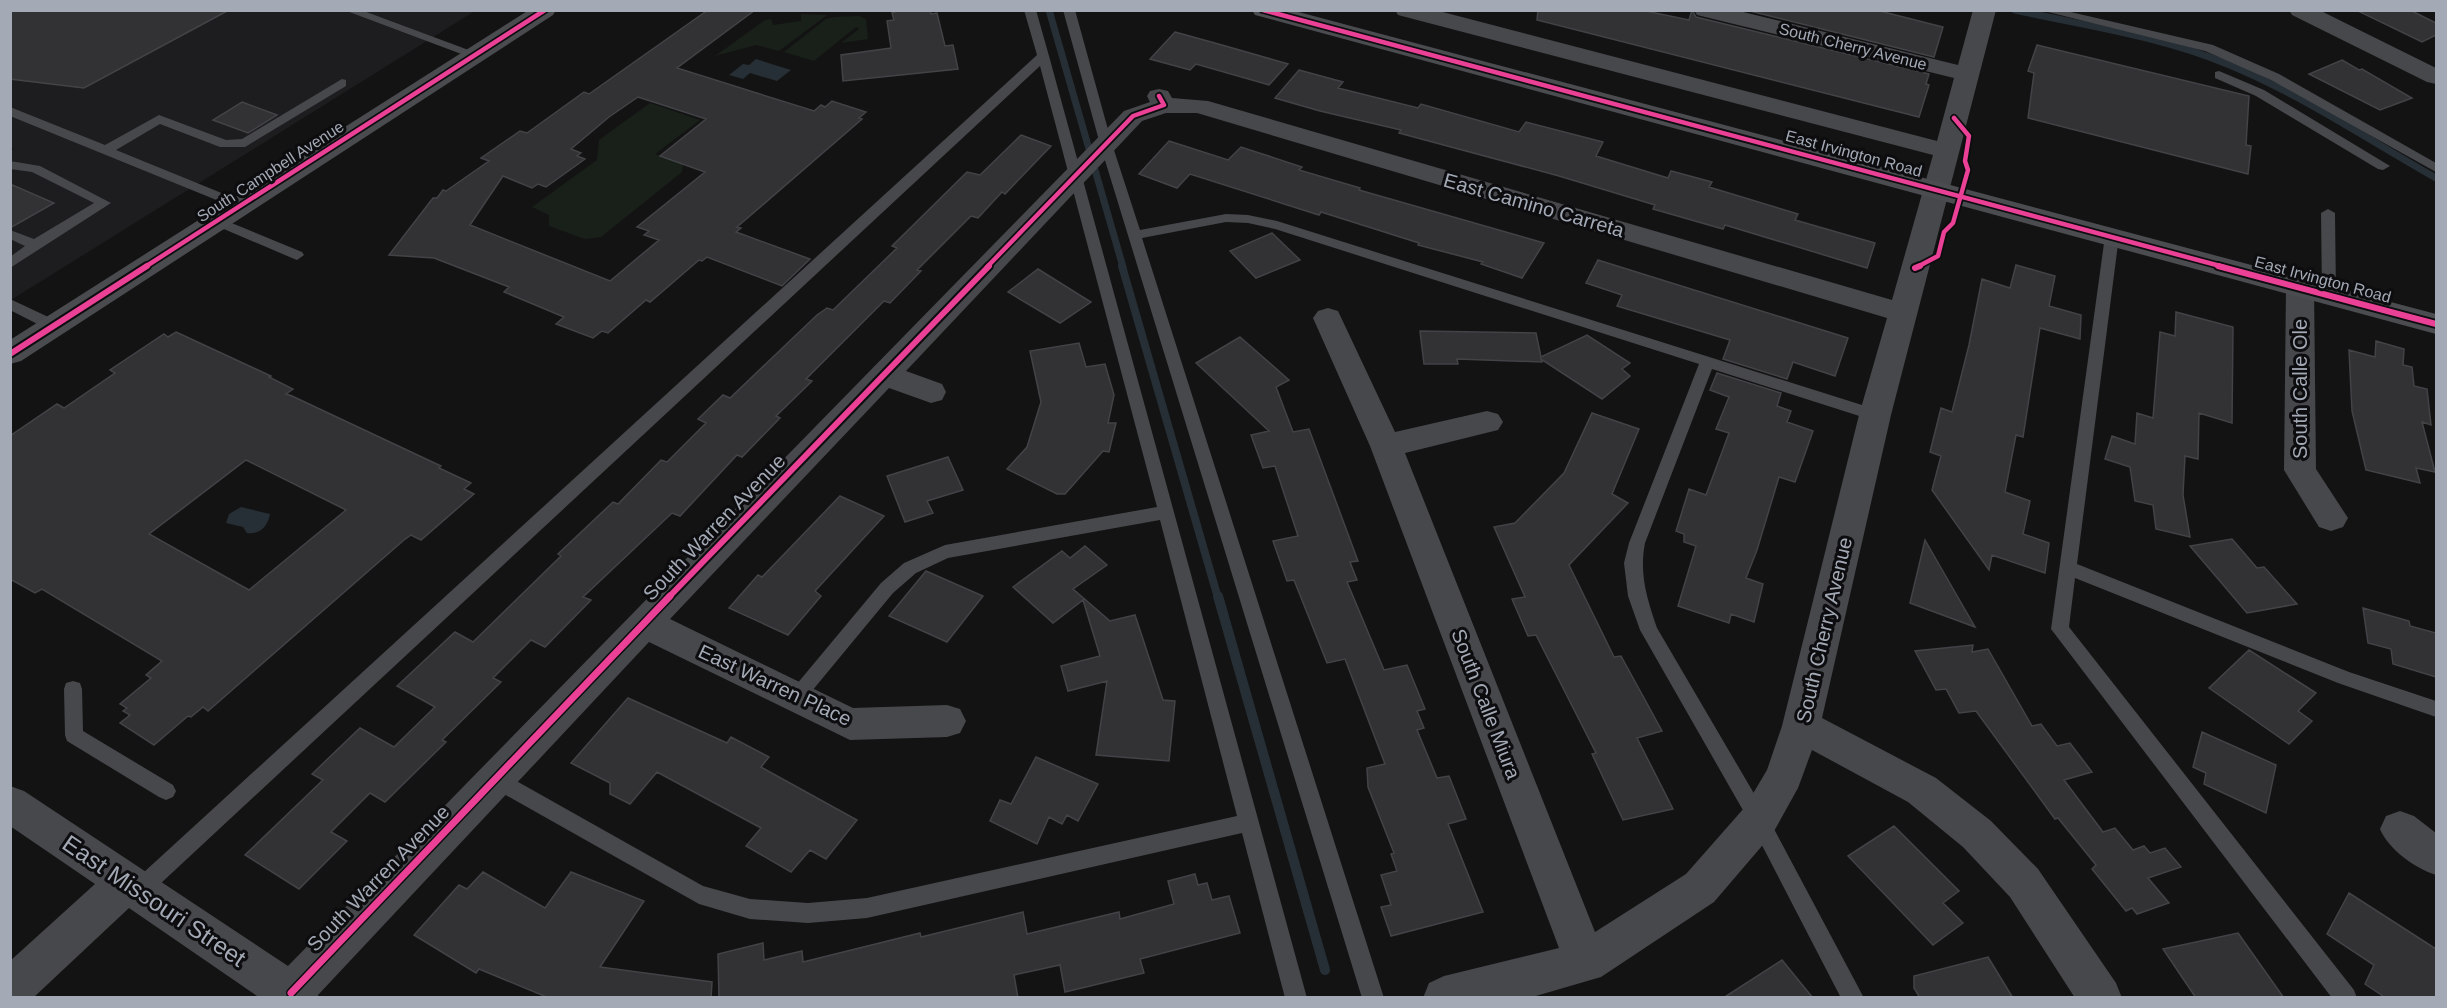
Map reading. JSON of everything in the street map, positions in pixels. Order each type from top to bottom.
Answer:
[{"type":"main road","name":"South Campbell Avenue","points":[[10,354],[545,10]]},
{"type":"main road","name":"East Irvington Road","points":[[1269,11],[2436,324]]},
{"type":"street","name":"East Irvington Road","points":[[1406,10],[1946,151]]},
{"type":"street","name":"South Cherry Avenue","points":[[1705,10],[1966,74]]},
{"type":"street","name":"South Cherry Avenue","points":[[1444,998],[1586,962],[1700,888],[1759,820],[1784,776],[1801,726],[1875,415],[1985,10]]},
{"type":"street","points":[[2300,10],[2436,77]]},
{"type":"street","name":"South Warren Avenue","points":[[295,995],[495,779],[1133,116],[1161,100]]},
{"type":"street","name":"East Camino Carreta","points":[[1161,100],[1199,106],[1903,313]]},
{"type":"street","name":"South Calle Ole","points":[[2300,287],[2300,470],[2331,518]]},
{"type":"street","name":"South Calle Miura","points":[[1328,318],[1386,446],[1586,962]]},
{"type":"street","points":[[884,374],[930,392]]},
{"type":"street","points":[[1386,446],[1487,422]]},
{"type":"street","name":"East Warren Place","points":[[644,623],[850,724],[947,721]]},
{"type":"street","points":[[1801,726],[1922,790],[1977,834],[2024,883],[2101,998]]},
{"type":"street","name":"East Missouri Street","points":[[10,804],[295,995]]},
{"type":"street","points":[[2400,829],[2436,856]]},
{"type":"street","points":[[10,990],[132,887]]},
{"type":"lane","points":[[349,10],[476,55]]},
{"type":"lane","points":[[1030,10],[1296,998]]},
{"type":"lane","points":[[1069,10],[1106,144],[1373,998]]},
{"type":"lane","points":[[2045,10],[2209,48],[2275,77],[2436,168]]},
{"type":"lane","points":[[132,887],[1043,56]]},
{"type":"lane","points":[[2219,75],[2268,98],[2383,166]]},
{"type":"lane","points":[[106,150],[159,119],[225,144],[245,143],[342,83]]},
{"type":"lane","points":[[10,111],[241,206]]},
{"type":"lane","points":[[10,165],[35,169],[104,203],[35,245],[10,264]]},
{"type":"lane","points":[[2328,213],[2329,295]]},
{"type":"lane","points":[[1135,235],[1226,218],[1248,219],[1277,225],[1875,415]]},
{"type":"lane","points":[[217,221],[297,255]]},
{"type":"lane","points":[[10,234],[35,245]]},
{"type":"lane","points":[[2112,236],[2060,629],[2346,998]]},
{"type":"lane","points":[[10,304],[54,326]]},
{"type":"lane","points":[[1707,362],[1637,543],[1633,563],[1637,596],[1649,630],[1759,820],[1853,998]]},
{"type":"lane","points":[[795,697],[887,588],[910,568],[945,552],[1167,512]]},
{"type":"lane","points":[[2068,568],[2344,678],[2436,709]]},
{"type":"lane","points":[[73,689],[74,735],[166,791]]},
{"type":"lane","points":[[495,779],[699,894],[750,909],[808,913],[867,908],[1249,822]]},
{"type":"shaded area","points":[[11,11],[475,11],[11,300],[10,151],[14,149],[10,147]]},
{"type":"shaded area","points":[[801,14],[827,15],[779,51],[756,45],[715,56],[765,20],[771,19],[773,25],[801,21]]},
{"type":"shaded area","points":[[859,16],[866,19],[868,39],[841,43],[859,29],[856,27],[814,61],[784,52],[826,19]]},
{"type":"shaded area","points":[[756,59],[791,70],[777,81],[750,73],[743,79],[729,75],[743,64],[749,65]]},
{"type":"shaded area","points":[[650,103],[700,120],[655,154],[683,164],[682,172],[601,237],[585,239],[549,226],[549,215],[532,207],[597,160],[599,140]]},
{"type":"shaded area","points":[[241,507],[270,514],[265,526],[256,533],[247,533],[243,527],[226,523],[229,514]]},
{"type":"building","points":[[10,10],[229,10],[84,88],[10,79]]},
{"type":"building","points":[[708,10],[755,10],[677,68],[814,111],[821,105],[825,107],[832,101],[866,112],[859,118],[862,119],[737,227],[741,228],[736,232],[810,259],[782,286],[707,257],[702,261],[699,260],[650,302],[646,300],[608,333],[602,331],[593,338],[556,324],[564,317],[504,292],[509,287],[434,258],[389,255],[433,198],[437,198],[443,190],[446,191],[489,161],[481,158],[520,131],[527,133],[584,92],[589,94]],"holes":[[[638,97],[706,119],[660,156],[705,172],[637,227],[649,231],[644,235],[659,240],[610,281],[470,225],[503,176],[532,188],[538,184],[546,187],[585,159],[577,156],[581,153],[571,149],[609,117]]]},
{"type":"building","points":[[899,10],[930,10],[931,14],[937,13],[945,46],[953,45],[958,69],[843,81],[841,55],[891,48],[887,21],[894,20],[892,13]]},
{"type":"building","points":[[1538,10],[1641,10],[1689,20],[1692,10],[1696,17],[1929,74],[1926,84],[1929,85],[1919,117],[1537,20]]},
{"type":"building","points":[[1746,10],[1876,10],[1943,27],[1934,57]]},
{"type":"building","points":[[2361,10],[2410,10],[2436,23],[2436,35],[2422,42],[2360,12]]},
{"type":"building","points":[[1175,32],[1288,64],[1269,85],[1196,64],[1190,70],[1150,59]]},
{"type":"building","points":[[2037,45],[2249,96],[2246,145],[2251,146],[2248,174],[2028,118],[2034,73],[2028,71]]},
{"type":"building","points":[[2342,60],[2412,98],[2380,110],[2309,74]]},
{"type":"building","points":[[1299,70],[1343,82],[1338,88],[1418,108],[1421,104],[1519,132],[1526,122],[1603,142],[1596,156],[1668,178],[1671,171],[1712,182],[1709,187],[1798,214],[1795,220],[1875,243],[1867,268],[1725,225],[1723,229],[1653,209],[1655,205],[1559,176],[1399,133],[1401,130],[1275,98]]},
{"type":"building","points":[[242,102],[277,115],[248,133],[213,120]]},
{"type":"building","points":[[1021,135],[1051,146],[1005,194],[1002,192],[978,218],[971,216],[917,270],[921,271],[890,303],[884,301],[806,379],[812,381],[776,416],[780,418],[742,457],[737,455],[680,516],[672,513],[583,597],[591,600],[545,647],[531,640],[493,678],[501,682],[442,740],[446,742],[385,802],[370,793],[331,832],[347,841],[299,889],[245,855],[323,780],[312,774],[360,728],[394,747],[435,707],[397,686],[455,632],[473,642],[561,556],[558,554],[613,502],[618,504],[661,460],[667,462],[706,423],[698,419],[723,395],[730,398],[817,315],[827,308],[833,310],[897,248],[892,246],[967,172],[980,175]]},
{"type":"building","points":[[1169,141],[1228,160],[1241,147],[1302,167],[1299,170],[1360,188],[1359,190],[1544,243],[1522,278],[1481,264],[1483,262],[1418,245],[1419,243],[1321,212],[1319,215],[1190,174],[1177,188],[1139,174]]},
{"type":"building","points":[[10,184],[54,203],[10,228]]},
{"type":"building","points":[[1272,233],[1300,260],[1256,278],[1230,251]]},
{"type":"building","points":[[1598,260],[1848,338],[1835,376],[1793,362],[1787,379],[1723,359],[1730,340],[1617,306],[1622,295],[1586,283]]},
{"type":"building","points":[[2016,265],[2055,276],[2049,306],[2081,315],[2080,339],[2040,328],[2023,437],[2016,435],[2005,492],[2030,501],[2023,534],[2049,543],[2045,573],[1992,555],[1989,570],[1932,490],[1941,456],[1930,452],[1941,408],[1952,412],[1969,345],[1982,279],[2010,288]]},
{"type":"building","points":[[1038,269],[1091,302],[1060,323],[1008,292]]},
{"type":"building","points":[[2176,312],[2233,327],[2232,423],[2199,413],[2198,459],[2185,456],[2183,495],[2190,537],[2156,529],[2153,505],[2135,501],[2130,467],[2105,459],[2112,436],[2135,444],[2137,413],[2153,418],[2160,332],[2175,336]]},
{"type":"building","points":[[1420,331],[1536,333],[1541,357],[1587,335],[1630,363],[1622,369],[1630,376],[1602,399],[1541,359],[1542,362],[1457,359],[1458,364],[1424,364]]},
{"type":"building","points":[[176,332],[271,376],[269,377],[293,389],[286,394],[441,466],[439,468],[471,483],[464,489],[474,494],[421,540],[411,535],[404,540],[208,711],[203,707],[191,717],[188,716],[154,745],[120,723],[130,715],[123,711],[127,708],[120,704],[151,678],[146,675],[162,661],[42,589],[35,593],[10,579],[10,436],[57,404],[64,408],[115,373],[110,370],[164,334],[168,337]],"holes":[[[246,460],[346,510],[249,590],[149,534]]]},
{"type":"building","points":[[1240,337],[1289,380],[1276,387],[1293,432],[1309,429],[1358,561],[1350,562],[1357,580],[1347,582],[1384,670],[1407,665],[1425,709],[1417,711],[1424,728],[1417,730],[1437,778],[1449,776],[1466,819],[1448,824],[1483,912],[1391,936],[1381,907],[1391,905],[1381,875],[1397,871],[1391,854],[1394,853],[1368,787],[1367,768],[1385,764],[1345,659],[1327,663],[1294,580],[1287,581],[1273,541],[1298,536],[1275,466],[1263,468],[1251,435],[1269,431],[1196,363]]},
{"type":"building","points":[[2376,341],[2404,349],[2403,365],[2412,367],[2414,386],[2427,389],[2431,425],[2422,422],[2435,472],[2416,468],[2420,483],[2366,470],[2352,411],[2349,350],[2375,357]]},
{"type":"building","points":[[1079,343],[1086,367],[1105,364],[1114,395],[1108,423],[1116,423],[1109,452],[1103,451],[1065,494],[1057,494],[1007,469],[1027,447],[1041,402],[1030,351]]},
{"type":"building","points":[[1717,373],[1781,393],[1777,406],[1791,411],[1787,422],[1813,431],[1795,482],[1779,477],[1746,578],[1763,584],[1754,622],[1731,614],[1729,623],[1678,606],[1696,546],[1684,542],[1684,534],[1676,531],[1689,489],[1706,495],[1729,433],[1716,429],[1729,397],[1710,390]]},
{"type":"building","points":[[1592,413],[1639,429],[1612,494],[1628,503],[1569,565],[1614,657],[1621,656],[1662,731],[1637,738],[1673,809],[1623,820],[1592,754],[1596,753],[1536,635],[1528,636],[1512,599],[1525,597],[1494,527],[1515,523],[1564,473]]},
{"type":"building","points":[[948,457],[963,490],[927,501],[933,513],[905,522],[887,476]]},
{"type":"building","points":[[840,496],[884,516],[815,591],[821,596],[788,635],[729,608],[758,575],[762,577]]},
{"type":"building","points":[[2232,539],[2257,568],[2264,567],[2297,604],[2247,613],[2190,546]]},
{"type":"building","points":[[1925,540],[1975,627],[1910,603]]},
{"type":"building","points":[[1085,546],[1107,565],[1073,589],[1110,621],[1135,615],[1163,700],[1175,701],[1169,761],[1096,755],[1107,681],[1068,691],[1061,666],[1100,656],[1083,600],[1053,623],[1013,587],[1062,551],[1070,558]]},
{"type":"building","points":[[926,571],[983,596],[947,642],[889,616]]},
{"type":"building","points":[[2363,608],[2409,621],[2410,626],[2436,633],[2436,677],[2393,664],[2391,649],[2368,643]]},
{"type":"building","points":[[1973,645],[1972,652],[1988,649],[2032,726],[2041,724],[2057,746],[2070,743],[2092,772],[2064,780],[2103,832],[2115,828],[2133,850],[2144,846],[2150,853],[2165,848],[2181,867],[2148,878],[2169,903],[2137,914],[2132,908],[2126,911],[2092,869],[2096,865],[2058,818],[2055,819],[1976,711],[1959,713],[1946,689],[1936,690],[1915,651]]},
{"type":"building","points":[[2249,650],[2316,693],[2298,711],[2312,721],[2289,744],[2209,688]]},
{"type":"building","points":[[628,698],[727,743],[731,737],[769,757],[761,767],[857,820],[826,859],[810,850],[791,872],[746,846],[761,828],[657,772],[630,804],[610,794],[610,783],[571,763]]},
{"type":"building","points":[[2202,732],[2276,765],[2266,813],[2204,784],[2206,773],[2193,767]]},
{"type":"building","points":[[1036,757],[1098,784],[1078,821],[1067,815],[1062,824],[1049,817],[1037,844],[990,821],[1000,800],[1011,804]]},
{"type":"building","points":[[1894,826],[1959,891],[1943,903],[1963,923],[1933,945],[1848,856]]},
{"type":"building","points":[[483,872],[545,908],[571,872],[644,901],[600,967],[712,982],[711,998],[549,998],[479,969],[476,973],[414,935],[459,885],[467,889]]},
{"type":"building","points":[[1195,874],[1198,885],[1207,883],[1212,900],[1229,896],[1240,933],[1140,959],[1144,973],[1065,992],[1060,965],[1014,975],[1018,998],[719,998],[718,954],[763,943],[764,960],[802,951],[803,962],[920,933],[921,937],[1023,912],[1027,934],[1119,912],[1120,919],[1174,904],[1168,881]]},
{"type":"building","points":[[2349,893],[2436,949],[2436,998],[2386,998],[2365,984],[2374,965],[2327,934]]},
{"type":"building","points":[[2238,933],[2284,998],[2196,998],[2163,949]]},
{"type":"building","points":[[1988,957],[2013,998],[1920,998],[1914,988],[1914,976]]},
{"type":"building","points":[[1782,960],[1813,998],[1723,998]]},
{"type":"waterway","points":[[1049,10],[1123,267]]},
{"type":"waterway","points":[[2015,10],[2122,32],[2202,54],[2281,89],[2436,178]]},
{"type":"waterway","points":[[1122,266],[1218,598]]},
{"type":"waterway","points":[[1218,596],[1325,970]]},
{"type":"cycle path","points":[[10,354],[545,10]]},
{"type":"cycle path","points":[[1263,10],[2436,324]]},
{"type":"cycle path","points":[[291,993],[1133,116],[1164,105],[1159,96]]},
{"type":"cycle path","points":[[1915,268],[1938,256],[1944,232],[1953,223],[1968,170],[1965,161],[1969,136],[1954,118]]}]
